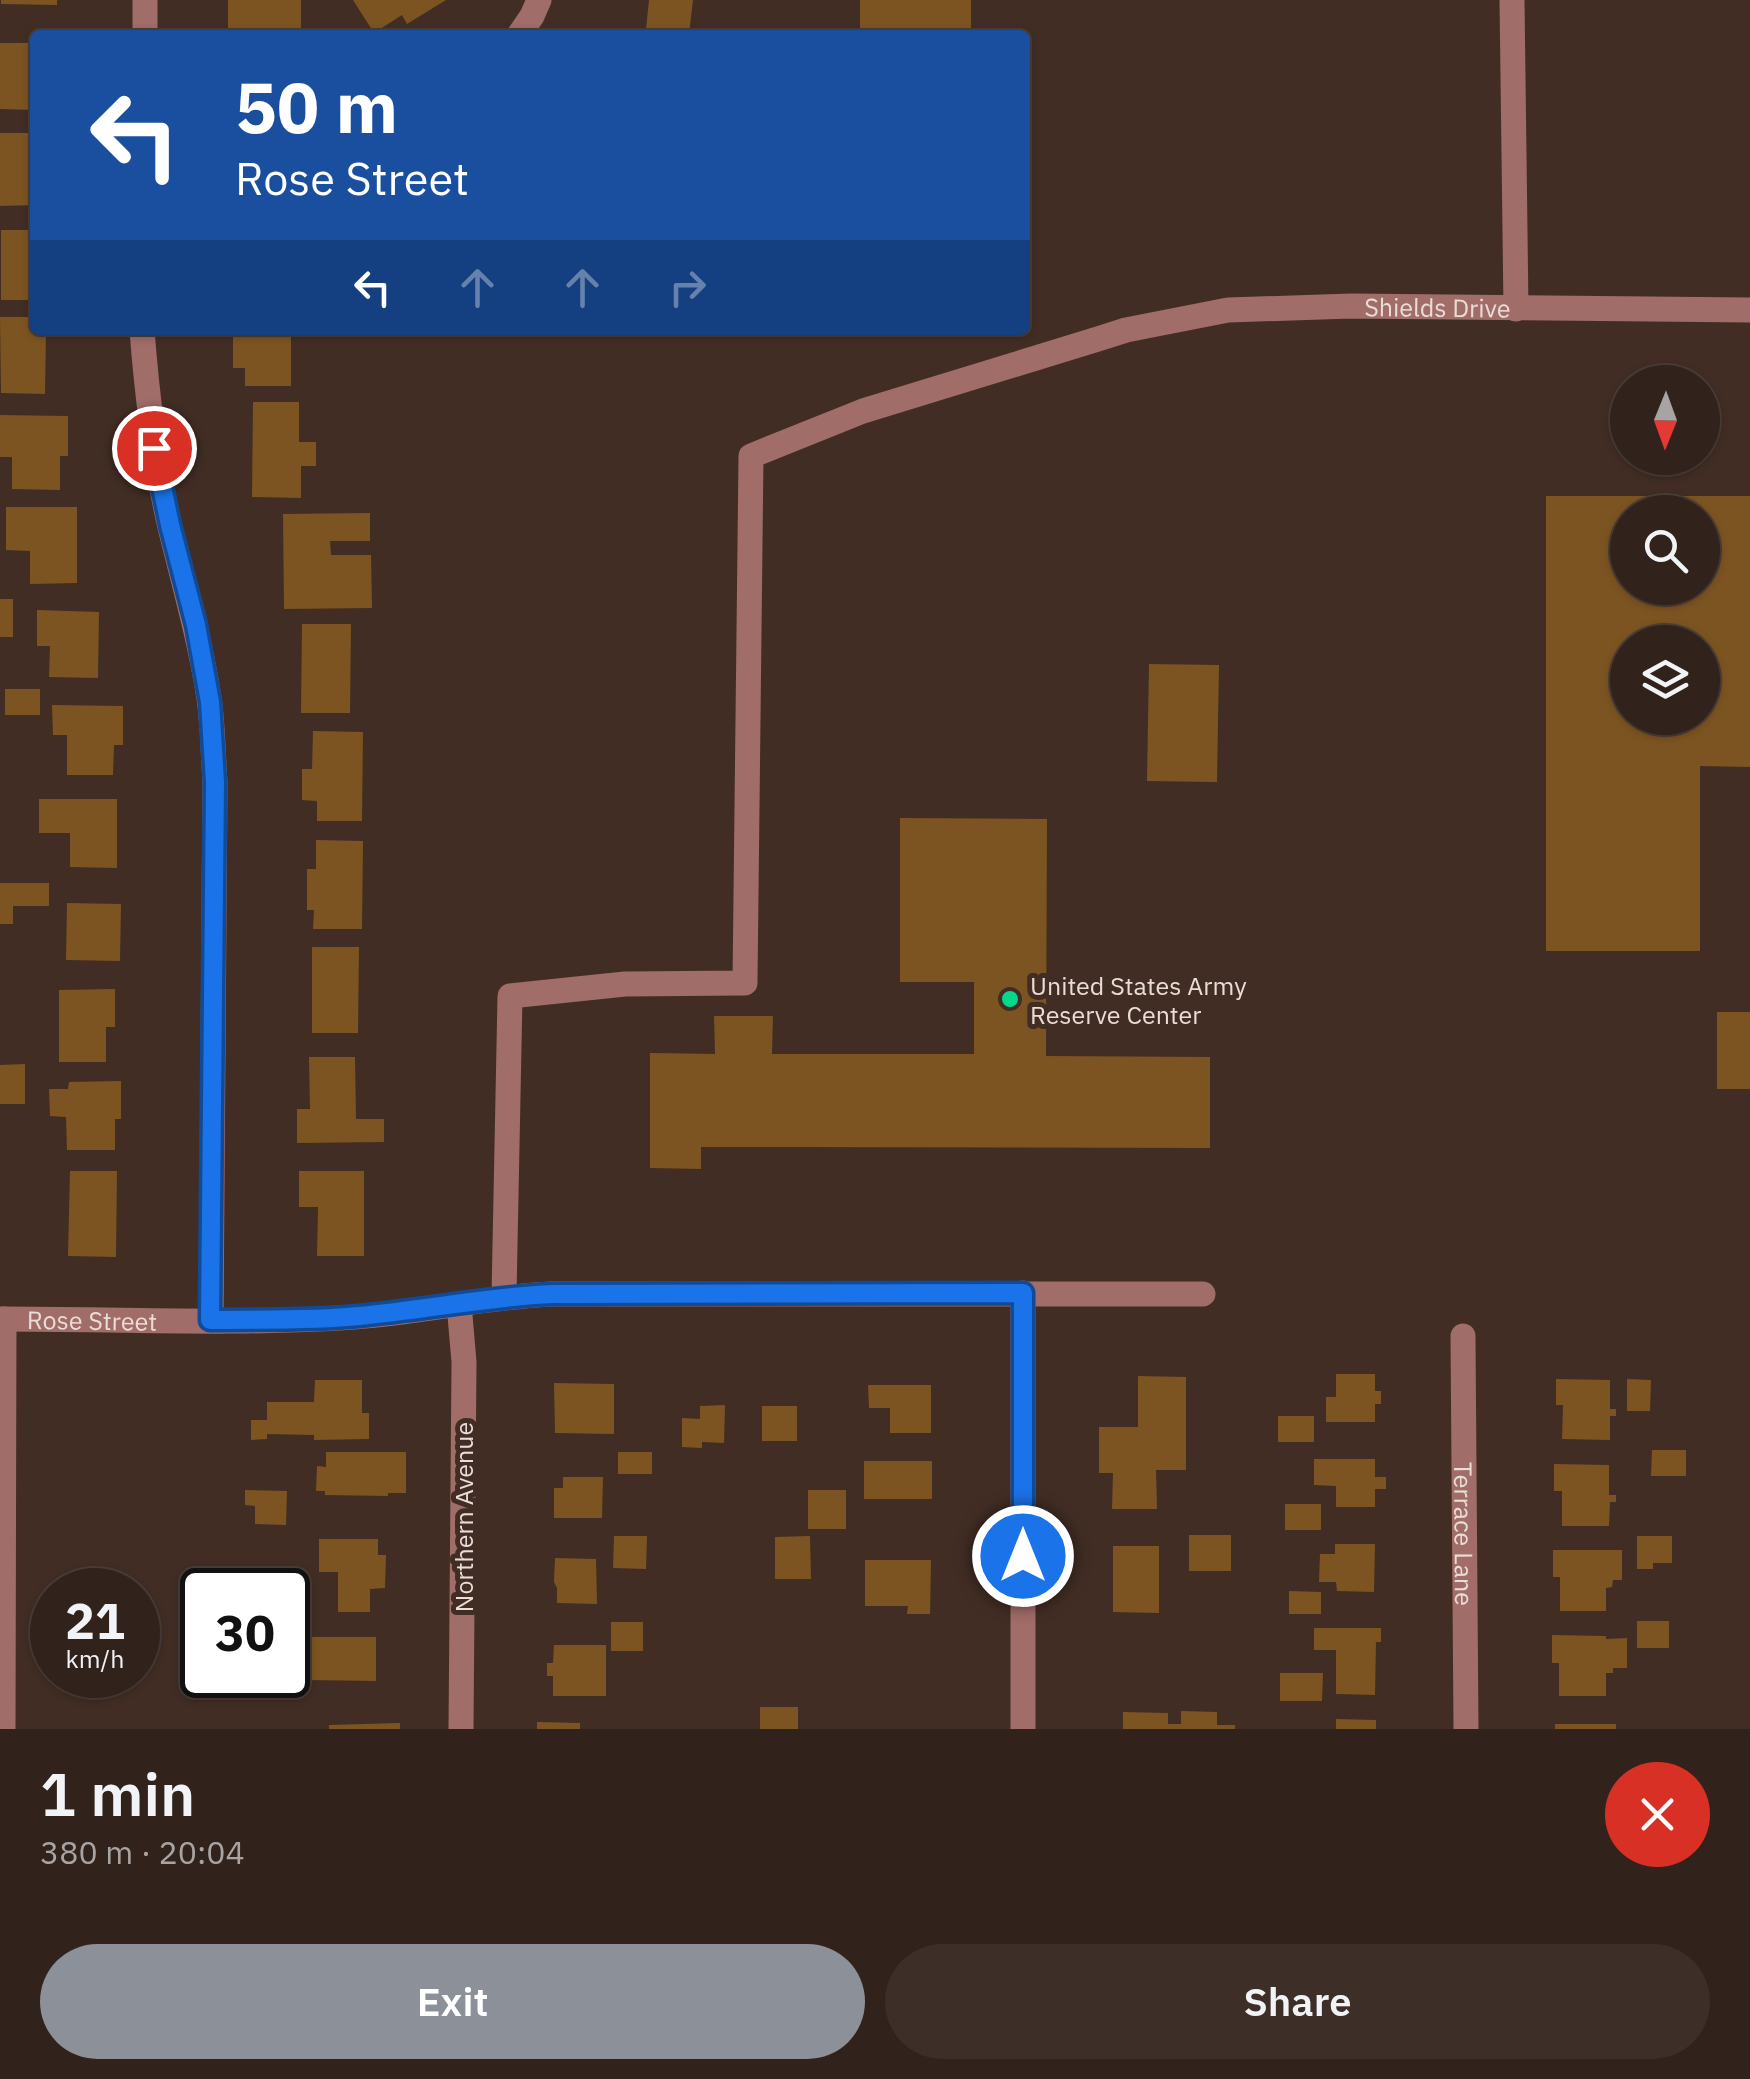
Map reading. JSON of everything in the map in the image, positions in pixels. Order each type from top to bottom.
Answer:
[{"type":"street","points":[[144,30],[145,0]]},
{"type":"street","points":[[522,30],[539,0]]},
{"type":"street","points":[[1512,0],[1516,308]]},
{"type":"street","name":"Shields Drive","points":[[504,1296],[510,996],[625,984],[746,984],[751,456],[862,410],[1126,330],[1228,310],[1351,306],[1750,310]]},
{"type":"street","points":[[142,335],[154,448],[210,702],[215,782],[210,1320]]},
{"type":"street","points":[[1023,1293],[1023,1729]]},
{"type":"street","name":"Rose Street","points":[[2,1318],[354,1317],[504,1296],[552,1294],[1203,1294]]},
{"type":"street","name":"Northern Avenue","points":[[459,1304],[464,1362],[461,1729]]},
{"type":"street","points":[[2,1318],[3,1729]]},
{"type":"street","name":"Terrace Lane","points":[[1464,1336],[1466,1729]]},
{"type":"building","points":[[1,0],[57,0],[57,5],[1,4]]},
{"type":"building","points":[[228,0],[301,0],[301,30],[228,30]]},
{"type":"building","points":[[353,0],[446,0],[407,24],[402,15],[372,30]]},
{"type":"building","points":[[649,0],[693,0],[689,30],[646,29]]},
{"type":"building","points":[[860,0],[971,0],[971,30],[860,30]]},
{"type":"building","points":[[0,43],[30,43],[30,110],[0,109]]},
{"type":"building","points":[[0,133],[30,133],[30,205],[0,206]]},
{"type":"building","points":[[1,230],[30,230],[30,300],[1,300]]},
{"type":"building","points":[[0,317],[30,317],[30,335],[46,335],[45,394],[1,393]]},
{"type":"building","points":[[233,335],[291,335],[291,386],[245,386],[245,368],[233,368]]},
{"type":"building","points":[[253,402],[299,402],[299,442],[316,442],[316,466],[301,466],[301,498],[252,497]]},
{"type":"building","points":[[0,415],[68,416],[68,456],[60,456],[60,490],[12,489],[12,457],[0,457]]},
{"type":"building","points":[[1546,496],[1610,496],[1610,605],[1720,605],[1720,496],[1750,496],[1750,767],[1700,766],[1700,951],[1546,951]]},
{"type":"building","points":[[6,507],[77,507],[77,583],[30,584],[30,551],[6,550]]},
{"type":"building","points":[[370,513],[370,541],[330,541],[331,555],[371,555],[372,608],[284,609],[283,514]]},
{"type":"building","points":[[0,599],[13,599],[13,637],[0,637]]},
{"type":"building","points":[[37,610],[99,612],[98,678],[49,677],[50,646],[37,646]]},
{"type":"building","points":[[302,624],[351,624],[350,713],[301,713]]},
{"type":"building","points":[[1149,664],[1219,665],[1217,782],[1147,781]]},
{"type":"building","points":[[5,689],[40,689],[40,715],[5,715]]},
{"type":"building","points":[[52,705],[123,706],[123,745],[114,745],[113,775],[67,775],[67,735],[53,735]]},
{"type":"building","points":[[313,731],[363,732],[362,821],[317,821],[317,801],[302,800],[302,769],[312,769]]},
{"type":"building","points":[[39,799],[117,799],[117,868],[70,867],[70,833],[39,833]]},
{"type":"building","name":"United States Army Reserve Center","points":[[900,818],[1047,819],[1046,1056],[1210,1057],[1210,1148],[701,1147],[701,1169],[650,1168],[650,1053],[715,1054],[714,1016],[773,1016],[772,1054],[974,1054],[974,982],[900,982]]},
{"type":"building","points":[[316,840],[363,841],[362,929],[313,929],[314,910],[307,910],[307,869],[316,869]]},
{"type":"building","points":[[0,883],[49,883],[49,906],[13,906],[13,924],[0,924]]},
{"type":"building","points":[[67,903],[121,904],[120,961],[66,960]]},
{"type":"building","points":[[312,947],[359,947],[358,1033],[312,1033]]},
{"type":"building","points":[[115,989],[115,1027],[106,1027],[106,1062],[59,1062],[59,990]]},
{"type":"building","points":[[1717,1012],[1750,1012],[1750,1089],[1717,1089]]},
{"type":"building","points":[[309,1057],[355,1057],[356,1119],[384,1119],[384,1142],[297,1143],[297,1109],[310,1109]]},
{"type":"building","points":[[25,1064],[25,1104],[0,1104],[0,1065]]},
{"type":"building","points":[[121,1081],[121,1119],[115,1119],[115,1150],[67,1150],[66,1117],[50,1116],[49,1089],[68,1089],[69,1082]]},
{"type":"building","points":[[70,1171],[117,1171],[116,1257],[68,1256]]},
{"type":"building","points":[[299,1171],[364,1171],[364,1256],[317,1256],[318,1207],[299,1207]]},
{"type":"building","points":[[1336,1374],[1375,1374],[1375,1391],[1381,1391],[1381,1404],[1375,1404],[1375,1422],[1326,1422],[1326,1397],[1336,1397]]},
{"type":"building","points":[[1138,1376],[1186,1377],[1186,1470],[1156,1470],[1157,1509],[1112,1509],[1113,1473],[1099,1473],[1099,1427],[1138,1427]]},
{"type":"building","points":[[1556,1379],[1610,1380],[1610,1409],[1616,1409],[1616,1416],[1610,1416],[1610,1440],[1562,1439],[1563,1405],[1556,1405]]},
{"type":"building","points":[[1627,1379],[1651,1380],[1650,1411],[1627,1411]]},
{"type":"building","points":[[315,1380],[362,1380],[362,1413],[369,1413],[369,1439],[314,1440],[314,1435],[267,1434],[267,1439],[251,1440],[251,1420],[267,1420],[267,1402],[314,1402]]},
{"type":"building","points":[[554,1383],[614,1384],[614,1434],[555,1433]]},
{"type":"building","points":[[868,1385],[931,1385],[931,1433],[890,1433],[890,1408],[869,1408]]},
{"type":"building","points":[[725,1405],[724,1443],[702,1442],[702,1448],[682,1447],[682,1418],[700,1419],[700,1406]]},
{"type":"building","points":[[762,1406],[797,1406],[797,1441],[762,1441]]},
{"type":"building","points":[[1278,1416],[1314,1416],[1314,1442],[1278,1442]]},
{"type":"building","points":[[1652,1450],[1686,1450],[1686,1476],[1651,1476]]},
{"type":"building","points":[[326,1452],[406,1452],[406,1493],[325,1495],[325,1491],[316,1491],[317,1466],[326,1467]]},
{"type":"building","points":[[618,1452],[652,1452],[652,1474],[618,1474]]},
{"type":"building","points":[[1314,1459],[1375,1459],[1375,1477],[1386,1477],[1386,1489],[1375,1489],[1375,1507],[1336,1507],[1336,1486],[1314,1485]]},
{"type":"building","points":[[864,1461],[932,1461],[932,1499],[864,1499]]},
{"type":"building","points":[[1554,1464],[1609,1465],[1609,1495],[1616,1495],[1616,1502],[1610,1502],[1609,1526],[1562,1526],[1562,1491],[1554,1491]]},
{"type":"building","points":[[563,1477],[603,1477],[602,1518],[554,1518],[554,1488],[563,1488]]},
{"type":"building","points":[[245,1490],[287,1491],[286,1525],[255,1524],[255,1506],[245,1505]]},
{"type":"building","points":[[808,1490],[846,1490],[846,1529],[808,1529]]},
{"type":"building","points":[[1285,1504],[1321,1504],[1321,1530],[1285,1530]]},
{"type":"building","points":[[1189,1535],[1231,1535],[1231,1571],[1189,1571]]},
{"type":"building","points":[[614,1536],[647,1536],[646,1569],[613,1568]]},
{"type":"building","points":[[810,1536],[811,1579],[775,1579],[775,1537]]},
{"type":"building","points":[[1637,1536],[1672,1536],[1672,1563],[1653,1563],[1653,1569],[1637,1569]]},
{"type":"building","points":[[319,1539],[378,1539],[378,1555],[386,1555],[385,1588],[370,1589],[370,1612],[338,1612],[338,1572],[319,1572]]},
{"type":"building","points":[[1335,1544],[1375,1544],[1374,1592],[1337,1591],[1336,1582],[1319,1582],[1320,1554],[1335,1554]]},
{"type":"building","points":[[1113,1546],[1159,1546],[1159,1613],[1113,1612]]},
{"type":"building","points":[[1553,1550],[1622,1550],[1622,1580],[1613,1580],[1612,1587],[1606,1588],[1606,1611],[1560,1611],[1560,1577],[1553,1577]]},
{"type":"building","points":[[555,1558],[596,1559],[597,1604],[557,1603]]},
{"type":"building","points":[[865,1560],[931,1560],[930,1614],[907,1614],[908,1606],[865,1606]]},
{"type":"building","points":[[1289,1591],[1321,1592],[1321,1614],[1289,1614]]},
{"type":"building","points":[[1637,1621],[1669,1621],[1669,1648],[1637,1648]]},
{"type":"building","points":[[611,1622],[643,1622],[643,1651],[611,1651]]},
{"type":"building","points":[[1314,1628],[1381,1628],[1381,1642],[1376,1642],[1375,1695],[1336,1694],[1336,1650],[1314,1650]]},
{"type":"building","points":[[1552,1635],[1627,1638],[1627,1668],[1613,1668],[1613,1673],[1606,1673],[1606,1696],[1559,1696],[1559,1663],[1552,1663]]},
{"type":"building","points":[[310,1637],[376,1637],[376,1681],[310,1680]]},
{"type":"building","points":[[554,1645],[606,1645],[606,1696],[553,1696],[553,1676],[547,1676],[547,1663],[553,1663]]},
{"type":"building","points":[[1280,1673],[1323,1673],[1322,1701],[1280,1701]]},
{"type":"building","points":[[760,1707],[798,1707],[798,1729],[760,1729]]},
{"type":"building","points":[[1181,1711],[1217,1712],[1217,1725],[1235,1725],[1235,1729],[1123,1729],[1123,1712],[1168,1713],[1168,1724],[1181,1724]]},
{"type":"building","points":[[1336,1719],[1376,1720],[1376,1729],[1336,1729]]},
{"type":"building","points":[[537,1722],[580,1723],[580,1729],[537,1729]]},
{"type":"building","points":[[400,1723],[400,1729],[329,1729],[329,1725]]},
{"type":"building","points":[[1555,1724],[1616,1724],[1616,1729],[1555,1729]]},
{"type":"place","name":"United States Army Reserve Center","points":[[1010,999]]},
{"type":"route","points":[[154,448],[210,702],[215,782],[210,1320],[354,1317],[504,1296],[552,1294],[1023,1293],[1023,1556]]}]
